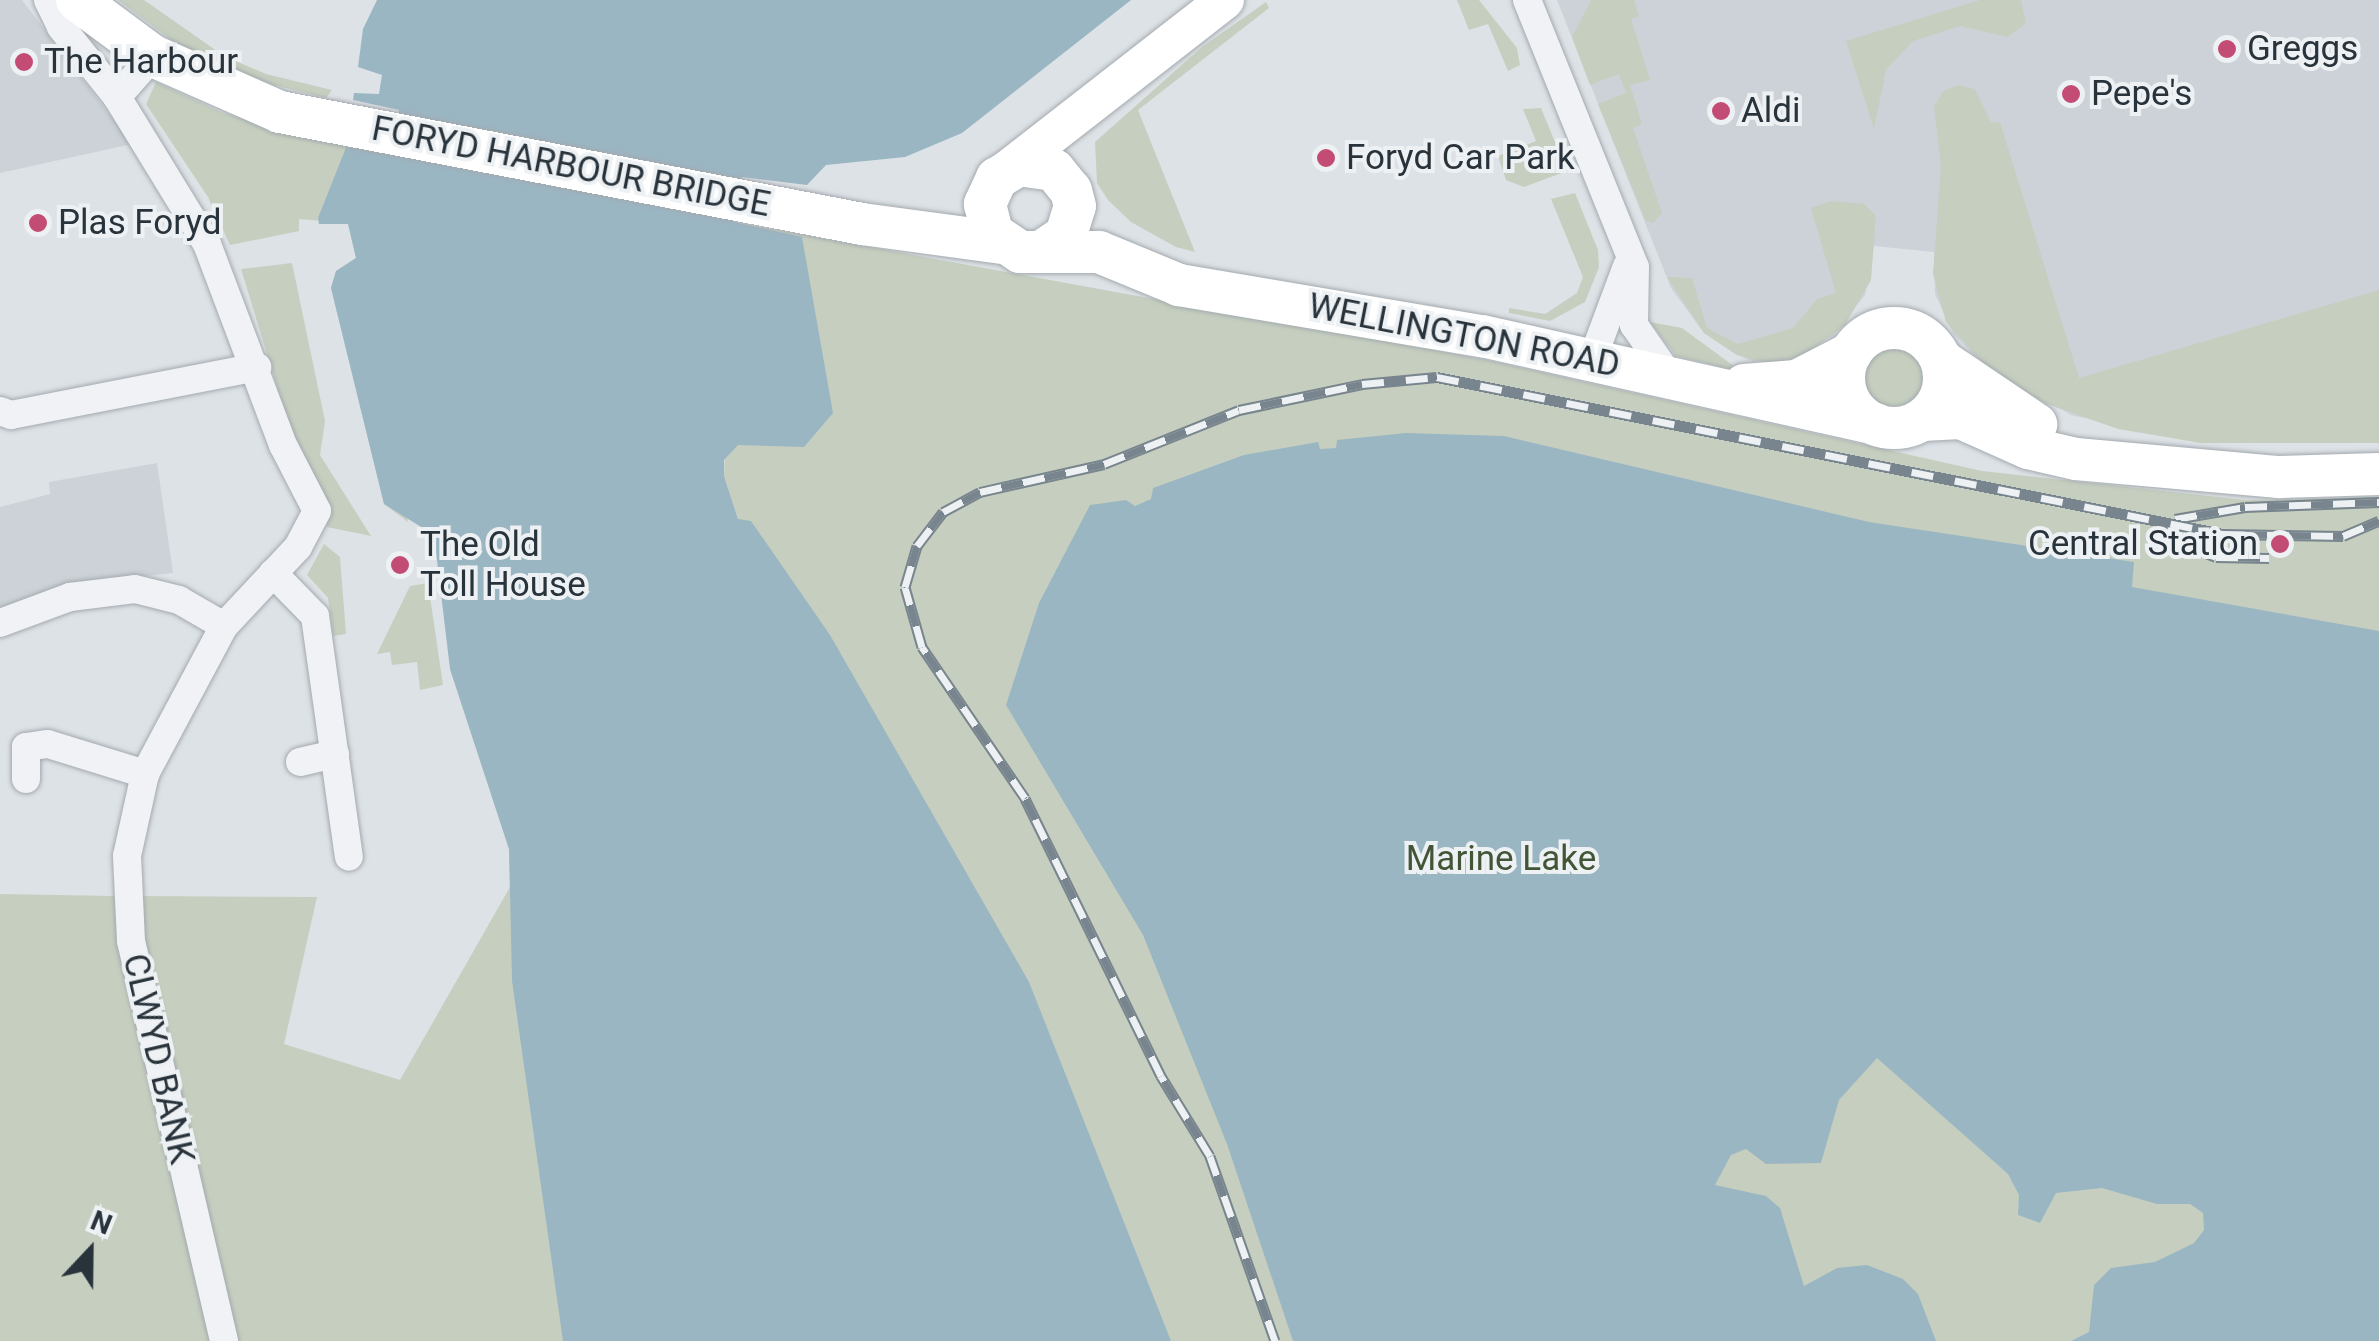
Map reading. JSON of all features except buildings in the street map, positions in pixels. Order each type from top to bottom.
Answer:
[{"type":"main road","name":"FORYD HARBOUR BRIDGE","points":[[77,0],[153,56],[280,112],[862,224],[1022,248],[1098,252],[1155,278],[1217,290]]},
{"type":"main road","points":[[862,224],[953,211],[1224,0]]},
{"type":"main road","points":[[1002,174],[986,219],[1022,248],[1066,235],[1075,206],[1071,190],[1078,137],[1152,57]]},
{"type":"main road","points":[[1002,174],[1043,166],[1129,250],[1217,290]]},
{"type":"main road","name":"WELLINGTON ROAD","points":[[1217,290],[1592,360],[1876,424]]},
{"type":"main road","points":[[2154,465],[2022,418],[1941,360],[1926,339],[1901,328],[1875,332],[1851,353],[1847,394],[1876,424],[1962,418],[2028,448],[2154,465],[2279,477],[2379,474]]},
{"type":"main road","name":"WELLINGTON ROAD","points":[[1690,381],[1797,381],[1851,353]]},
{"type":"main road","points":[[1922,420],[1942,394],[1941,360]]},
{"type":"street","points":[[0,411],[11,415],[256,367],[207,244],[117,96],[62,28],[48,0]]},
{"type":"street","points":[[1527,0],[1637,279],[1634,325],[1690,381]]},
{"type":"street","points":[[117,96],[153,56]]},
{"type":"street","points":[[1592,360],[1629,255]]},
{"type":"street","name":"CLWYD BANK","points":[[224,1341],[131,941],[127,856],[145,774],[224,626],[313,528],[317,511],[283,444],[256,367]]},
{"type":"street","points":[[273,572],[315,616],[349,857]]},
{"type":"street","points":[[0,623],[70,597],[135,589],[179,600],[224,626]]},
{"type":"street","points":[[26,779],[13,749],[75,749],[145,774]]},
{"type":"street","points":[[300,762],[335,754]]},
{"type":"shaded area","points":[[0,0],[22,0],[132,144],[0,173]]},
{"type":"shaded area","points":[[1557,0],[2379,0],[2379,443],[2201,443],[2071,415],[1976,357],[1953,333],[1935,294],[1934,252],[1874,246],[1865,295],[1833,336],[1755,362],[1737,355],[1704,333],[1671,288]]},
{"type":"shaded area","points":[[157,463],[173,573],[99,581],[0,612],[0,507],[50,494],[49,482]]},
{"type":"green space","points":[[118,0],[144,0],[224,56],[266,74],[332,90],[326,98],[250,79],[177,44]]},
{"type":"green space","points":[[1457,0],[1479,0],[1517,48],[1520,65],[1508,71],[1488,24],[1469,30]]},
{"type":"green space","points":[[1591,0],[1634,0],[1639,16],[1631,19],[1650,80],[1630,85],[1642,124],[1633,128],[1662,213],[1653,223],[1646,221],[1598,104],[1626,93],[1619,74],[1590,85],[1572,37]]},
{"type":"green space","points":[[1980,0],[2021,0],[2026,23],[2008,37],[1960,26],[1913,41],[1886,70],[1874,129],[1846,41]]},
{"type":"green space","points":[[1266,2],[1269,8],[1138,110],[1195,252],[1176,247],[1131,222],[1108,200],[1097,183],[1095,142],[1202,47]]},
{"type":"green space","points":[[156,82],[223,113],[347,145],[408,522],[384,504],[331,288],[336,271],[356,258],[348,223],[299,219],[299,231],[230,245],[208,197],[146,104]]},
{"type":"green space","points":[[1958,85],[1975,89],[1991,123],[2000,122],[2079,378],[2379,290],[2379,443],[2201,443],[2118,429],[2044,403],[1986,366],[1946,322],[1933,274],[1941,165],[1934,107],[1943,91]]},
{"type":"green space","points":[[1541,108],[1567,171],[1524,187],[1506,180],[1498,156],[1536,141],[1523,109]]},
{"type":"green space","points":[[1575,193],[1598,250],[1599,267],[1585,302],[1550,321],[1509,313],[1509,308],[1545,314],[1577,293],[1583,277],[1551,199]]},
{"type":"green space","points":[[1831,201],[1864,204],[1876,216],[1871,280],[1845,325],[1803,356],[1770,364],[1737,355],[1704,333],[1667,277],[1692,278],[1707,328],[1738,344],[1793,328],[1817,299],[1836,293],[1811,208]]},
{"type":"green space","name":"Marine Lake","points":[[733,222],[1487,360],[1982,471],[2245,500],[2379,497],[2379,1341],[899,1341],[738,519],[724,476]]},
{"type":"green space","points":[[292,263],[325,421],[320,455],[371,536],[327,527],[327,505],[290,429],[241,269]]},
{"type":"green space","points":[[1650,322],[1682,328],[1742,372],[1676,356]]},
{"type":"green space","points":[[1895,348],[1917,357],[1926,379],[1917,401],[1895,410],[1873,401],[1864,379],[1873,357]]},
{"type":"green space","points":[[324,544],[340,557],[346,634],[333,636],[328,598],[307,575]]},
{"type":"green space","points":[[428,583],[443,685],[420,690],[417,662],[392,665],[390,652],[377,654],[410,586]]},
{"type":"green space","points":[[478,633],[619,1341],[232,1341],[158,1020],[137,896],[317,897],[284,1044],[400,1080],[510,887],[509,849],[450,669]]},
{"type":"green space","points":[[0,894],[114,896],[211,1341],[0,1341]]},
{"type":"water","points":[[377,0],[1131,0],[962,133],[905,157],[826,165],[807,185],[742,177],[734,222],[802,237],[833,413],[804,447],[738,445],[724,460],[724,476],[738,519],[751,521],[830,635],[1029,982],[1171,1341],[563,1341],[512,981],[509,849],[450,669],[434,535],[384,504],[331,288],[336,271],[356,258],[348,224],[319,224],[318,218],[347,145],[392,153],[399,110],[353,100],[354,93],[379,94],[382,75],[358,67],[363,29]]},
{"type":"water","name":"Marine Lake","points":[[1406,433],[1504,436],[1869,522],[2134,562],[2132,587],[2379,631],[2379,1341],[2071,1341],[2089,1332],[2094,1285],[2111,1268],[2155,1262],[2194,1243],[2204,1230],[2203,1213],[2190,1204],[2157,1204],[2102,1188],[2056,1193],[2040,1223],[2018,1215],[2019,1195],[2008,1174],[1877,1058],[1839,1100],[1821,1163],[1766,1164],[1746,1149],[1731,1155],[1715,1185],[1766,1196],[1780,1208],[1804,1286],[1837,1268],[1867,1265],[1903,1279],[1918,1294],[1936,1341],[1293,1341],[1227,1144],[1143,935],[1006,705],[1039,603],[1090,505],[1126,500],[1135,506],[1151,499],[1153,488],[1244,455],[1318,442],[1320,449],[1336,448],[1337,440]]},
{"type":"tram line","points":[[1275,1341],[1210,1156],[1161,1076],[1025,798],[922,647],[905,587],[917,546],[943,512],[980,492],[1104,464],[1239,410],[1362,384],[1437,377],[2223,534],[2343,536],[2379,521]]},
{"type":"railway","points":[[1275,1341],[1210,1156],[1161,1076],[1025,798],[922,647],[905,587],[917,546],[943,512],[980,492],[1104,464],[1239,410],[1362,384],[1437,377],[2223,534],[2343,536],[2379,521]]},
{"type":"railway","points":[[2175,519],[2245,507],[2379,502]]},
{"type":"railway","points":[[2158,534],[2216,557],[2269,558]]},
{"type":"place","name":"Greggs","points":[[2227,49]]},
{"type":"place","name":"The Harbour","points":[[24,62]]},
{"type":"place","name":"Pepe's","points":[[2071,94]]},
{"type":"place","name":"Aldi","points":[[1721,111]]},
{"type":"place","name":"Foryd Car Park","points":[[1326,158]]},
{"type":"place","name":"Plas Foryd","points":[[38,223]]},
{"type":"place","name":"Central Station","points":[[2280,544]]},
{"type":"place","name":"The Old Toll House","points":[[400,565]]}]
